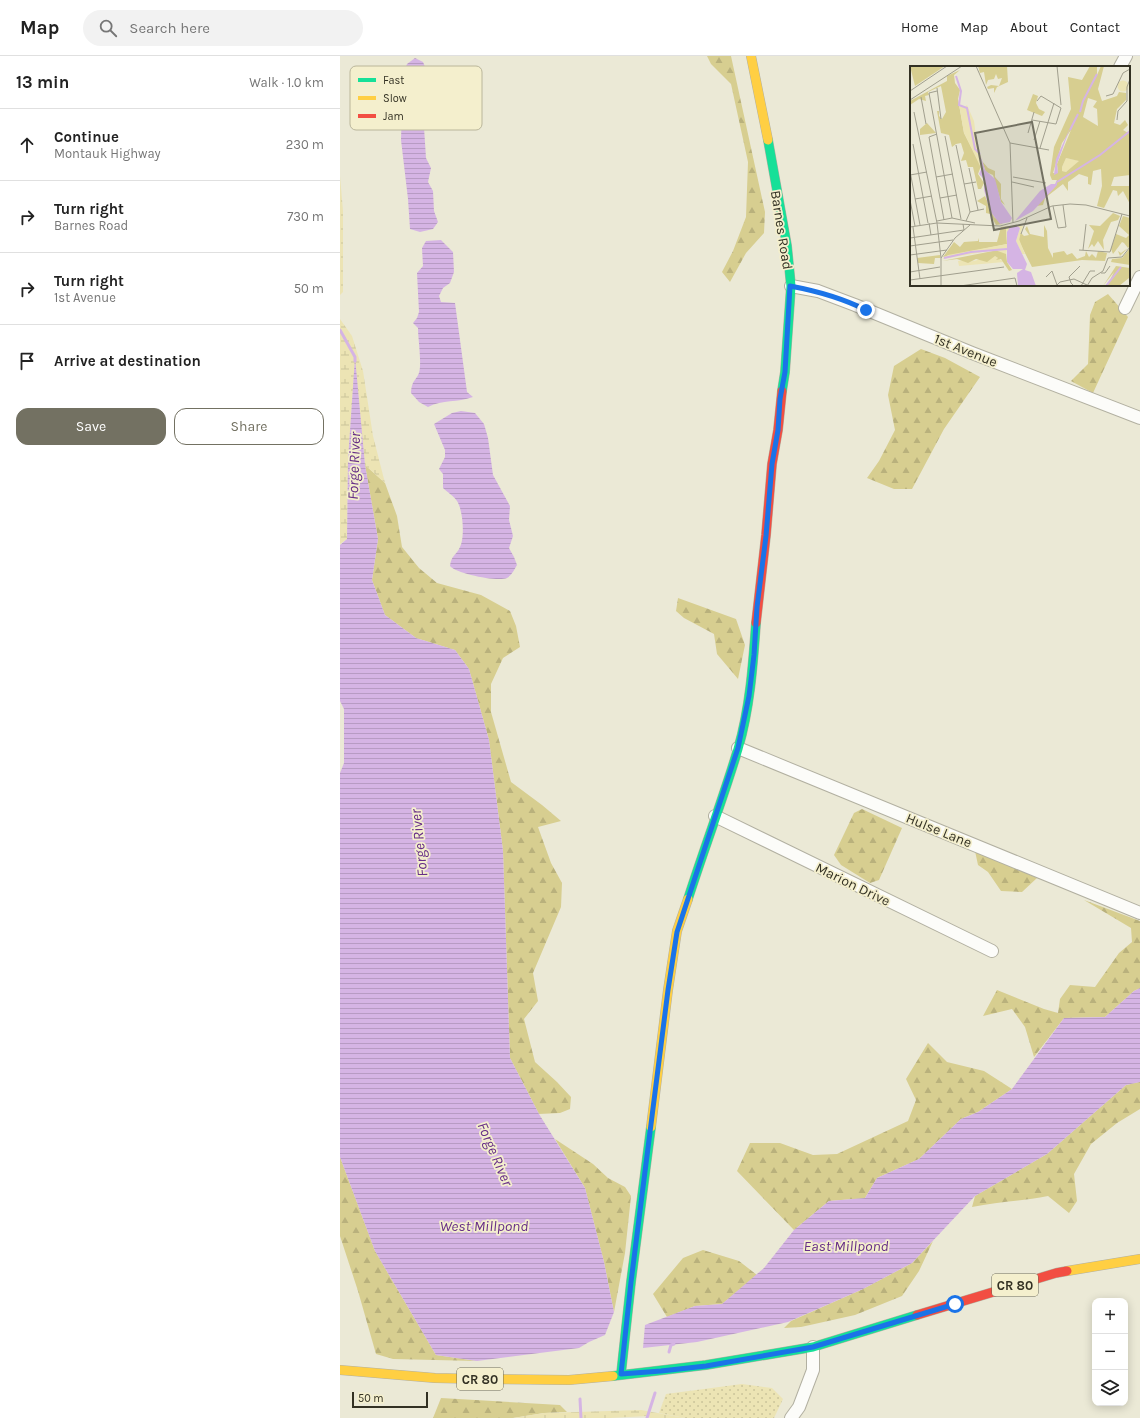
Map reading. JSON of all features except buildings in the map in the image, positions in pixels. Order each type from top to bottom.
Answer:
[{"type":"street","name":"Barnes Road","points":[[621,1374],[631,1282],[668,990],[677,932],[738,748],[749,696],[772,464],[785,372],[790,286],[787,246],[751,56]]},
{"type":"street","points":[[1121,66],[1126,56]]},
{"type":"street","points":[[1125,308],[1140,277]]},
{"type":"street","name":"1st Avenue","points":[[790,286],[818,291],[855,304],[972,353],[1140,418]]},
{"type":"street","name":"Hulse Lane","points":[[738,748],[1140,912]]},
{"type":"street","name":"Marion Drive","points":[[715,816],[992,951]]},
{"type":"street","name":"CR 80","points":[[340,1370],[480,1379],[569,1380],[706,1366],[813,1347],[1056,1273],[1140,1259]]},
{"type":"street","points":[[791,1418],[798,1407],[813,1370],[813,1347]]},
{"type":"green space","points":[[707,56],[731,56],[765,212],[764,233],[746,253],[730,282],[722,272],[733,251],[746,217],[748,162],[731,84],[711,64]]},
{"type":"green space","points":[[340,176],[343,211],[343,292],[340,295]]},
{"type":"green space","points":[[1108,294],[1128,317],[1093,393],[1071,381],[1088,364],[1090,315],[1095,302]]},
{"type":"green space","points":[[340,319],[352,336],[363,371],[373,436],[385,483],[365,465],[355,361],[348,460],[347,539],[340,544]]},
{"type":"green space","points":[[921,349],[945,358],[980,377],[944,429],[912,489],[894,489],[867,478],[879,461],[895,430],[888,395],[894,366]]},
{"type":"green space","points":[[365,465],[385,483],[397,516],[402,547],[419,568],[437,583],[481,595],[510,611],[516,626],[520,647],[503,658],[491,684],[491,712],[511,782],[561,821],[538,827],[551,863],[562,883],[561,907],[533,973],[538,1001],[524,1019],[535,1062],[571,1097],[570,1109],[560,1113],[539,1114],[510,1058],[503,851],[489,740],[469,669],[455,650],[416,638],[385,615],[372,580],[378,539]]},
{"type":"green space","points":[[678,598],[736,619],[745,645],[738,679],[717,654],[714,634],[684,618],[676,611]]},
{"type":"green space","points":[[862,809],[902,828],[879,880],[870,883],[841,865],[834,855],[854,813]]},
{"type":"green space","points":[[975,851],[1037,878],[1022,892],[1001,891],[988,872],[978,865]]},
{"type":"green space","points":[[1084,900],[1140,921],[1140,988],[1134,991],[1105,1017],[1064,1018],[1034,1057],[1025,1027],[1012,1009],[983,1016],[997,990],[1058,1013],[1060,999],[1070,985],[1095,987],[1119,953],[1132,942],[1131,928]]},
{"type":"green space","points":[[928,1043],[947,1062],[984,1071],[1012,1089],[978,1112],[961,1119],[919,1159],[877,1178],[865,1198],[829,1201],[794,1230],[737,1171],[750,1143],[780,1143],[813,1155],[837,1154],[908,1121],[916,1100],[906,1079]]},
{"type":"green space","points":[[1140,1082],[1140,1109],[1117,1123],[1091,1144],[1074,1174],[1077,1201],[1069,1213],[1048,1196],[972,1207],[975,1196],[1047,1154],[1126,1085]]},
{"type":"green space","points":[[555,1139],[593,1164],[608,1178],[625,1187],[631,1196],[625,1253],[614,1312],[604,1262],[585,1188]]},
{"type":"green space","points":[[340,1157],[375,1251],[436,1355],[477,1361],[393,1359],[376,1354],[340,1236]]},
{"type":"green space","points":[[933,1241],[919,1271],[902,1296],[855,1315],[801,1327],[784,1328],[791,1321],[863,1289],[912,1263]]},
{"type":"green space","points":[[703,1250],[739,1261],[757,1275],[722,1304],[695,1306],[667,1317],[653,1294],[683,1258]]},
{"type":"green space","points":[[742,1384],[772,1388],[783,1399],[774,1418],[685,1418],[659,1413],[666,1394]]},
{"type":"green space","points":[[441,1398],[560,1405],[567,1412],[544,1413],[513,1418],[433,1418]]},
{"type":"green space","points":[[641,1410],[685,1418],[650,1418],[648,1416],[610,1418],[513,1418],[544,1413]]},
{"type":"water","points":[[415,58],[423,62],[425,66],[406,66]]},
{"type":"water","points":[[401,130],[424,130],[426,158],[431,168],[428,182],[433,191],[434,211],[438,222],[433,229],[420,232],[410,229]]},
{"type":"water","points":[[441,240],[453,252],[454,272],[450,283],[443,288],[439,296],[441,302],[455,303],[467,392],[473,397],[439,403],[428,407],[419,402],[411,393],[413,383],[420,369],[418,328],[413,323],[419,312],[417,273],[423,266],[422,248],[426,241]]},
{"type":"water","name":"West Millpond","points":[[355,357],[365,465],[378,539],[372,580],[385,615],[416,638],[455,650],[469,669],[489,740],[503,851],[510,1058],[539,1114],[585,1188],[604,1262],[614,1312],[605,1335],[579,1348],[477,1361],[436,1355],[375,1251],[340,1157],[340,773],[344,763],[344,709],[340,701],[340,545],[347,539],[348,460]]},
{"type":"water","points":[[461,411],[475,413],[484,424],[488,438],[493,475],[510,506],[509,520],[513,536],[509,548],[517,565],[512,574],[507,578],[487,578],[461,572],[450,566],[453,557],[459,550],[462,543],[462,517],[457,501],[443,488],[443,474],[439,469],[445,457],[445,450],[434,424],[452,413]]},
{"type":"water","name":"East Millpond","points":[[1140,988],[1140,1082],[1126,1085],[1047,1154],[975,1196],[912,1263],[863,1289],[788,1322],[697,1342],[643,1348],[645,1325],[695,1306],[722,1304],[764,1268],[794,1230],[829,1201],[865,1198],[877,1178],[919,1159],[961,1119],[978,1112],[1012,1089],[1064,1018],[1105,1017],[1134,991]]},
{"type":"waterway","name":"Forge River","points":[[340,330],[355,357],[355,361]]},
{"type":"waterway","points":[[669,1352],[671,1345],[674,1344]]},
{"type":"waterway","points":[[647,1418],[655,1393]]},
{"type":"waterway","name":"Forge River","points":[[580,1399],[581,1418]]},
{"type":"traffic: fast","points":[[768,140],[787,246],[791,286],[785,372],[782,391]]},
{"type":"traffic: fast","points":[[688,899],[742,734],[754,655],[756,623]]},
{"type":"traffic: fast","points":[[621,1374],[651,1127]]},
{"type":"traffic: fast","points":[[613,1376],[706,1365],[813,1347],[917,1315]]},
{"type":"traffic: slow","points":[[751,56],[768,140]]},
{"type":"traffic: slow","points":[[651,1127],[677,931],[688,899]]},
{"type":"traffic: slow","points":[[1067,1271],[1140,1259]]},
{"type":"traffic: slow","points":[[340,1370],[435,1378],[480,1379],[569,1380],[613,1376]]},
{"type":"traffic: jam","points":[[756,623],[772,464],[778,430],[782,391]]},
{"type":"traffic: jam","points":[[917,1315],[1067,1271]]},
{"type":"route","points":[[866,310],[855,304],[818,291],[790,286],[785,372],[772,464],[749,696],[738,748],[677,932],[668,990],[631,1282],[621,1374],[706,1366],[813,1347],[955,1304]]}]
